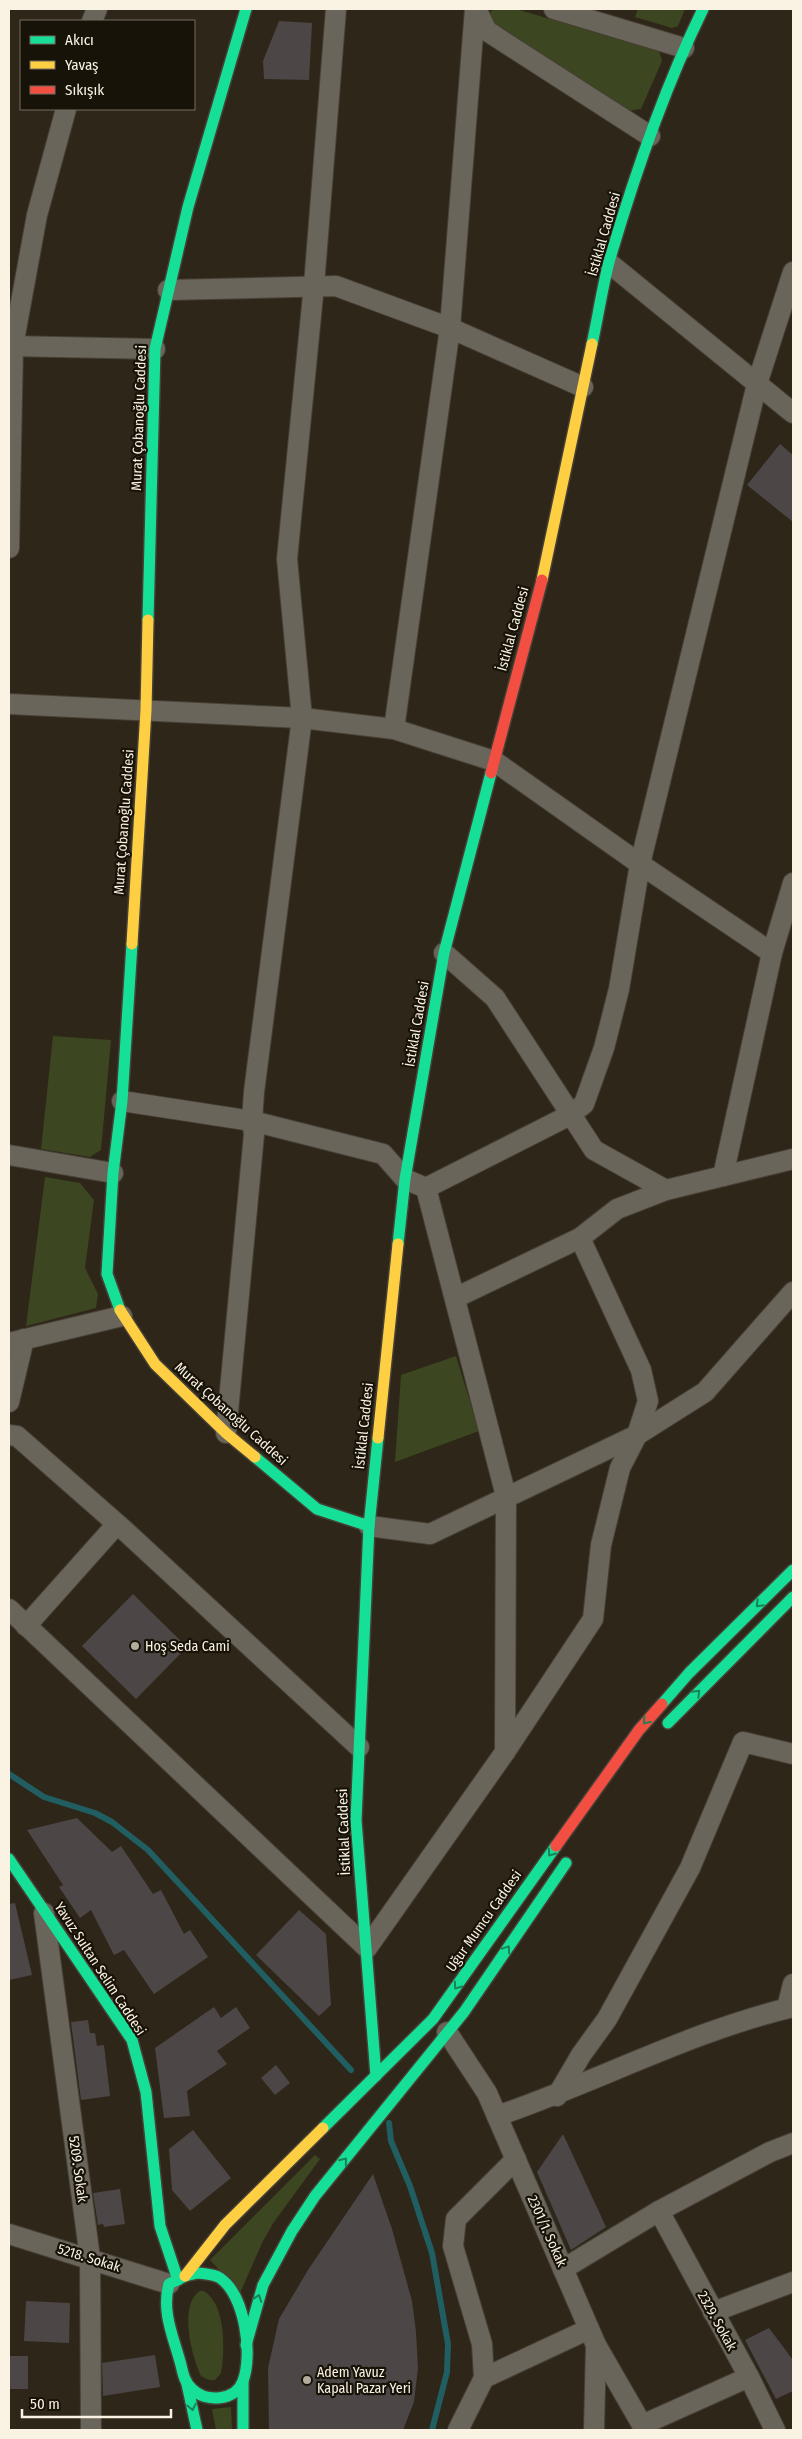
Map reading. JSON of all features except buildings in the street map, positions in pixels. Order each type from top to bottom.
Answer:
[{"type":"street","name":"Murat Çobanoğlu Caddesi","points":[[246,9],[188,207],[154,349],[146,710],[122,1101],[113,1174],[107,1274],[122,1316],[155,1364],[226,1433],[317,1509],[369,1526]]},
{"type":"street","points":[[226,1433],[254,1134],[252,1121],[302,718],[287,559],[314,285],[336,9]]},
{"type":"street","points":[[475,9],[487,31],[650,136]]},
{"type":"street","points":[[394,729],[450,328],[475,9]]},
{"type":"street","points":[[554,9],[684,48]]},
{"type":"street","name":"İstiklal Caddesi","points":[[376,2076],[356,1820],[369,1526],[405,1179],[444,953],[544,572],[609,263],[650,136],[684,48],[703,9]]},
{"type":"street","points":[[9,548],[11,346],[37,215],[66,110]]},
{"type":"street","points":[[609,263],[793,413]]},
{"type":"street","points":[[426,1188],[570,1115],[584,1104],[604,1048],[619,989],[640,864],[757,384],[793,272]]},
{"type":"street","points":[[168,290],[314,285],[336,286],[450,328],[583,387]]},
{"type":"street","points":[[11,346],[154,349]]},
{"type":"street","points":[[9,704],[302,718],[394,729],[494,761],[772,954]]},
{"type":"street","points":[[723,1176],[772,954],[793,883]]},
{"type":"street","points":[[444,953],[495,998],[594,1150],[666,1190]]},
{"type":"street","points":[[122,1101],[252,1121],[383,1154],[405,1179],[426,1188]]},
{"type":"street","points":[[9,1155],[113,1174]]},
{"type":"street","points":[[455,1298],[580,1238],[617,1208],[666,1190],[793,1159]]},
{"type":"street","points":[[426,1188],[506,1496],[505,1752]]},
{"type":"street","points":[[9,1609],[366,1948],[505,1752],[593,1619],[601,1545],[620,1468],[637,1436],[648,1401],[640,1370],[580,1238]]},
{"type":"street","points":[[369,1526],[430,1534],[506,1496],[637,1436],[705,1392],[793,1292]]},
{"type":"street","points":[[9,1402],[16,1341],[122,1316]]},
{"type":"street","points":[[9,1435],[16,1436],[117,1524],[359,1747]]},
{"type":"street","points":[[26,1626],[117,1524]]},
{"type":"street","name":"Uğur Mumcu Caddesi","points":[[177,2280],[225,2225],[433,2019],[639,1730],[689,1673],[793,1570]]},
{"type":"street","points":[[662,1730],[793,1597]]},
{"type":"street","points":[[557,2096],[581,2056],[607,2019],[685,1877],[742,1742],[793,1754]]},
{"type":"street","points":[[243,2430],[243,2382],[246,2346],[256,2305],[263,2285],[292,2231],[316,2196],[485,1982],[572,1854]]},
{"type":"street","name":"Yavuz Sultan Selim Caddesi","points":[[9,1859],[132,2040],[146,2092],[160,2226],[177,2280],[166,2292],[168,2317],[187,2384],[197,2430]]},
{"type":"street","name":"5209. Sokak","points":[[44,1909],[90,2258],[90,2430]]},
{"type":"street","points":[[497,2116],[557,2096],[726,2025],[790,2007],[793,1984]]},
{"type":"street","name":"2301/1. Sokak","points":[[447,2032],[487,2093],[593,2337],[644,2427]]},
{"type":"street","points":[[563,2269],[659,2212],[770,2152],[793,2143]]},
{"type":"street","points":[[458,2430],[484,2378],[482,2344],[453,2246],[456,2219],[516,2160]]},
{"type":"street","name":"2329. Sokak","points":[[659,2212],[749,2377],[775,2430]]},
{"type":"street","name":"5218. Sokak","points":[[9,2234],[90,2258],[177,2280]]},
{"type":"street","points":[[177,2280],[198,2273],[210,2274],[227,2285],[237,2300],[246,2346]]},
{"type":"street","points":[[713,2312],[762,2296],[793,2282]]},
{"type":"street","points":[[484,2378],[593,2337],[594,2430]]},
{"type":"street","points":[[644,2427],[749,2377]]},
{"type":"street","points":[[187,2384],[200,2394],[221,2399],[238,2390],[243,2382]]},
{"type":"green space","points":[[493,9],[516,9],[659,51],[662,61],[641,109],[628,111],[493,23],[489,14]]},
{"type":"green space","points":[[638,9],[685,9],[678,26],[672,28],[635,17]]},
{"type":"green space","points":[[53,1036],[111,1040],[101,1150],[90,1157],[41,1149]]},
{"type":"green space","points":[[45,1177],[80,1183],[94,1200],[85,1268],[98,1294],[96,1308],[26,1326]]},
{"type":"green space","points":[[456,1356],[479,1431],[395,1462],[401,1375]]},
{"type":"green space","points":[[315,2155],[320,2159],[274,2222],[263,2241],[240,2293],[210,2260]]},
{"type":"green space","points":[[200,2291],[204,2291],[211,2298],[220,2317],[223,2352],[221,2373],[215,2380],[209,2380],[201,2376],[191,2345],[188,2319],[190,2307],[193,2298]]},
{"type":"green space","points":[[231,2407],[232,2430],[216,2430],[212,2409]]},
{"type":"waterway","points":[[9,1774],[44,1797],[95,1813],[112,1822],[148,1850],[351,2070]]},
{"type":"waterway","points":[[389,2123],[391,2141],[410,2186],[432,2253],[448,2344],[447,2372],[432,2430]]},
{"type":"traffic: fast","points":[[148,620],[155,349],[188,207],[246,9]]},
{"type":"traffic: fast","points":[[592,344],[609,262],[629,197],[675,70],[703,9]]},
{"type":"traffic: fast","points":[[398,1244],[405,1179],[444,953],[491,773]]},
{"type":"traffic: fast","points":[[120,1310],[107,1274],[113,1173],[122,1101],[132,944]]},
{"type":"traffic: fast","points":[[376,2076],[356,1820],[369,1526],[378,1438]]},
{"type":"traffic: fast","points":[[255,1457],[317,1509],[369,1526]]},
{"type":"traffic: fast","points":[[662,1704],[689,1673],[793,1570]]},
{"type":"traffic: fast","points":[[668,1723],[793,1597]]},
{"type":"traffic: fast","points":[[323,2128],[433,2019],[556,1846]]},
{"type":"traffic: fast","points":[[9,1859],[132,2040],[146,2092],[160,2226],[178,2280]]},
{"type":"traffic: fast","points":[[246,2345],[263,2285],[292,2231],[315,2196],[464,2012],[566,1863]]},
{"type":"traffic: fast","points":[[198,2273],[218,2277],[229,2286],[236,2297],[245,2326],[247,2356],[243,2381],[234,2393],[220,2398],[212,2398],[198,2393],[188,2384],[167,2315],[169,2284],[185,2276],[198,2273]]},
{"type":"traffic: fast","points":[[243,2382],[243,2430]]},
{"type":"traffic: fast","points":[[187,2384],[197,2430]]},
{"type":"traffic: slow","points":[[542,580],[592,344]]},
{"type":"traffic: slow","points":[[132,944],[146,710],[148,620]]},
{"type":"traffic: slow","points":[[378,1438],[398,1244]]},
{"type":"traffic: slow","points":[[120,1310],[155,1364],[226,1433],[255,1457]]},
{"type":"traffic: slow","points":[[185,2276],[225,2225],[323,2128]]},
{"type":"traffic: jam","points":[[491,773],[542,580]]},
{"type":"traffic: jam","points":[[556,1846],[639,1730],[662,1704]]},
{"type":"place","name":"Hoş Seda Cami","points":[[135,1646]]},
{"type":"place","name":"Adem Yavuz Kapalı Pazar Yeri","points":[[307,2380]]}]
